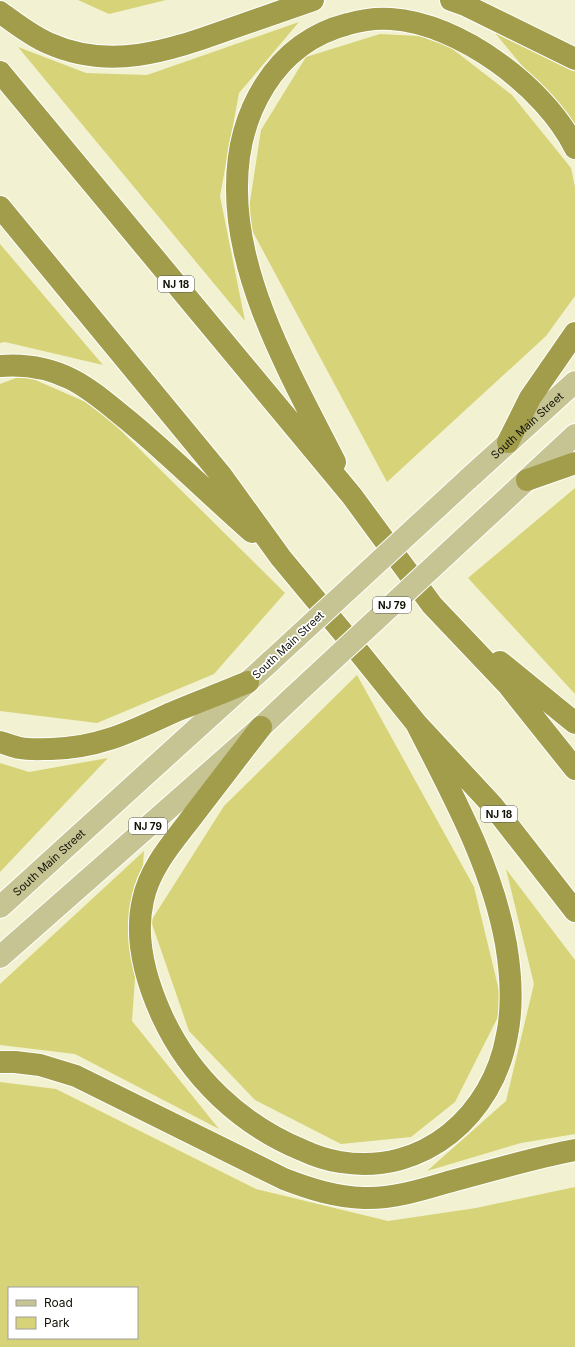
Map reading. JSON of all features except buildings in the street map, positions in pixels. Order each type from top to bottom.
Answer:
[{"type":"highway","points":[[0,12],[27,32],[49,44],[82,54],[106,57],[156,53],[313,0]]},
{"type":"highway","points":[[451,0],[465,5],[575,59]]},
{"type":"highway","points":[[352,496],[287,368],[266,320],[247,262],[240,231],[237,192],[239,160],[245,130],[255,102],[266,82],[283,61],[308,41],[333,28],[363,20],[390,19],[409,21],[424,25],[461,40],[484,52],[513,74],[524,83],[555,116],[575,148]]},
{"type":"highway","name":"NJ 18","points":[[0,72],[352,496],[432,605],[508,686],[575,769]]},
{"type":"highway","name":"NJ 18","points":[[0,207],[221,475],[281,558],[346,635],[416,723],[493,806],[575,911]]},
{"type":"highway","points":[[508,442],[530,398],[575,333]]},
{"type":"highway","points":[[0,366],[17,365],[47,369],[70,378],[88,389],[146,436],[281,558]]},
{"type":"highway","points":[[527,480],[575,463]]},
{"type":"highway","points":[[432,605],[575,723]]},
{"type":"highway","points":[[0,742],[35,750],[63,749],[92,744],[142,728],[170,714],[248,682]]},
{"type":"highway","points":[[261,727],[154,869],[142,902],[140,933],[142,958],[154,998],[169,1032],[188,1061],[211,1089],[241,1116],[284,1143],[329,1160],[357,1164],[385,1163],[412,1156],[446,1138],[470,1116],[484,1097],[497,1068],[507,1037],[510,1010],[510,969],[506,942],[495,898],[485,867],[466,824],[416,723]]},
{"type":"highway","points":[[0,1062],[40,1065],[76,1076],[284,1179],[310,1189],[337,1196],[365,1198],[394,1195],[432,1187],[552,1154],[575,1150]]},
{"type":"main road","name":"South Main Street","points":[[0,907],[575,382]]},
{"type":"main road","name":"NJ 79","points":[[0,957],[261,727],[575,436]]},
{"type":"green space","points":[[78,0],[166,0],[109,14]]},
{"type":"green space","points":[[299,22],[239,93],[220,196],[245,321],[18,47],[86,73],[147,75]]},
{"type":"green space","points":[[495,33],[575,70],[575,130]]},
{"type":"green space","points":[[380,34],[437,37],[512,95],[571,168],[575,187],[575,296],[546,336],[387,482],[247,221],[261,130],[306,57]]},
{"type":"green space","points":[[0,244],[103,365],[5,342],[0,343]]},
{"type":"green space","points":[[24,375],[97,407],[285,593],[214,674],[97,723],[0,711],[0,384]]},
{"type":"green space","points":[[575,488],[575,694],[468,578]]},
{"type":"green space","points":[[357,675],[474,887],[503,1007],[455,1102],[411,1137],[341,1144],[255,1100],[189,1031],[151,921],[224,806]]},
{"type":"green space","points":[[108,758],[0,872],[0,763],[29,772]]},
{"type":"green space","points":[[144,851],[132,1021],[219,1129],[75,1054],[0,1045],[0,984]]},
{"type":"green space","points":[[506,869],[575,960],[575,1134],[521,1143],[427,1171],[506,1101],[534,984]]},
{"type":"green space","points":[[0,1082],[56,1089],[256,1189],[388,1221],[476,1208],[575,1187],[575,1347],[0,1347]]}]
